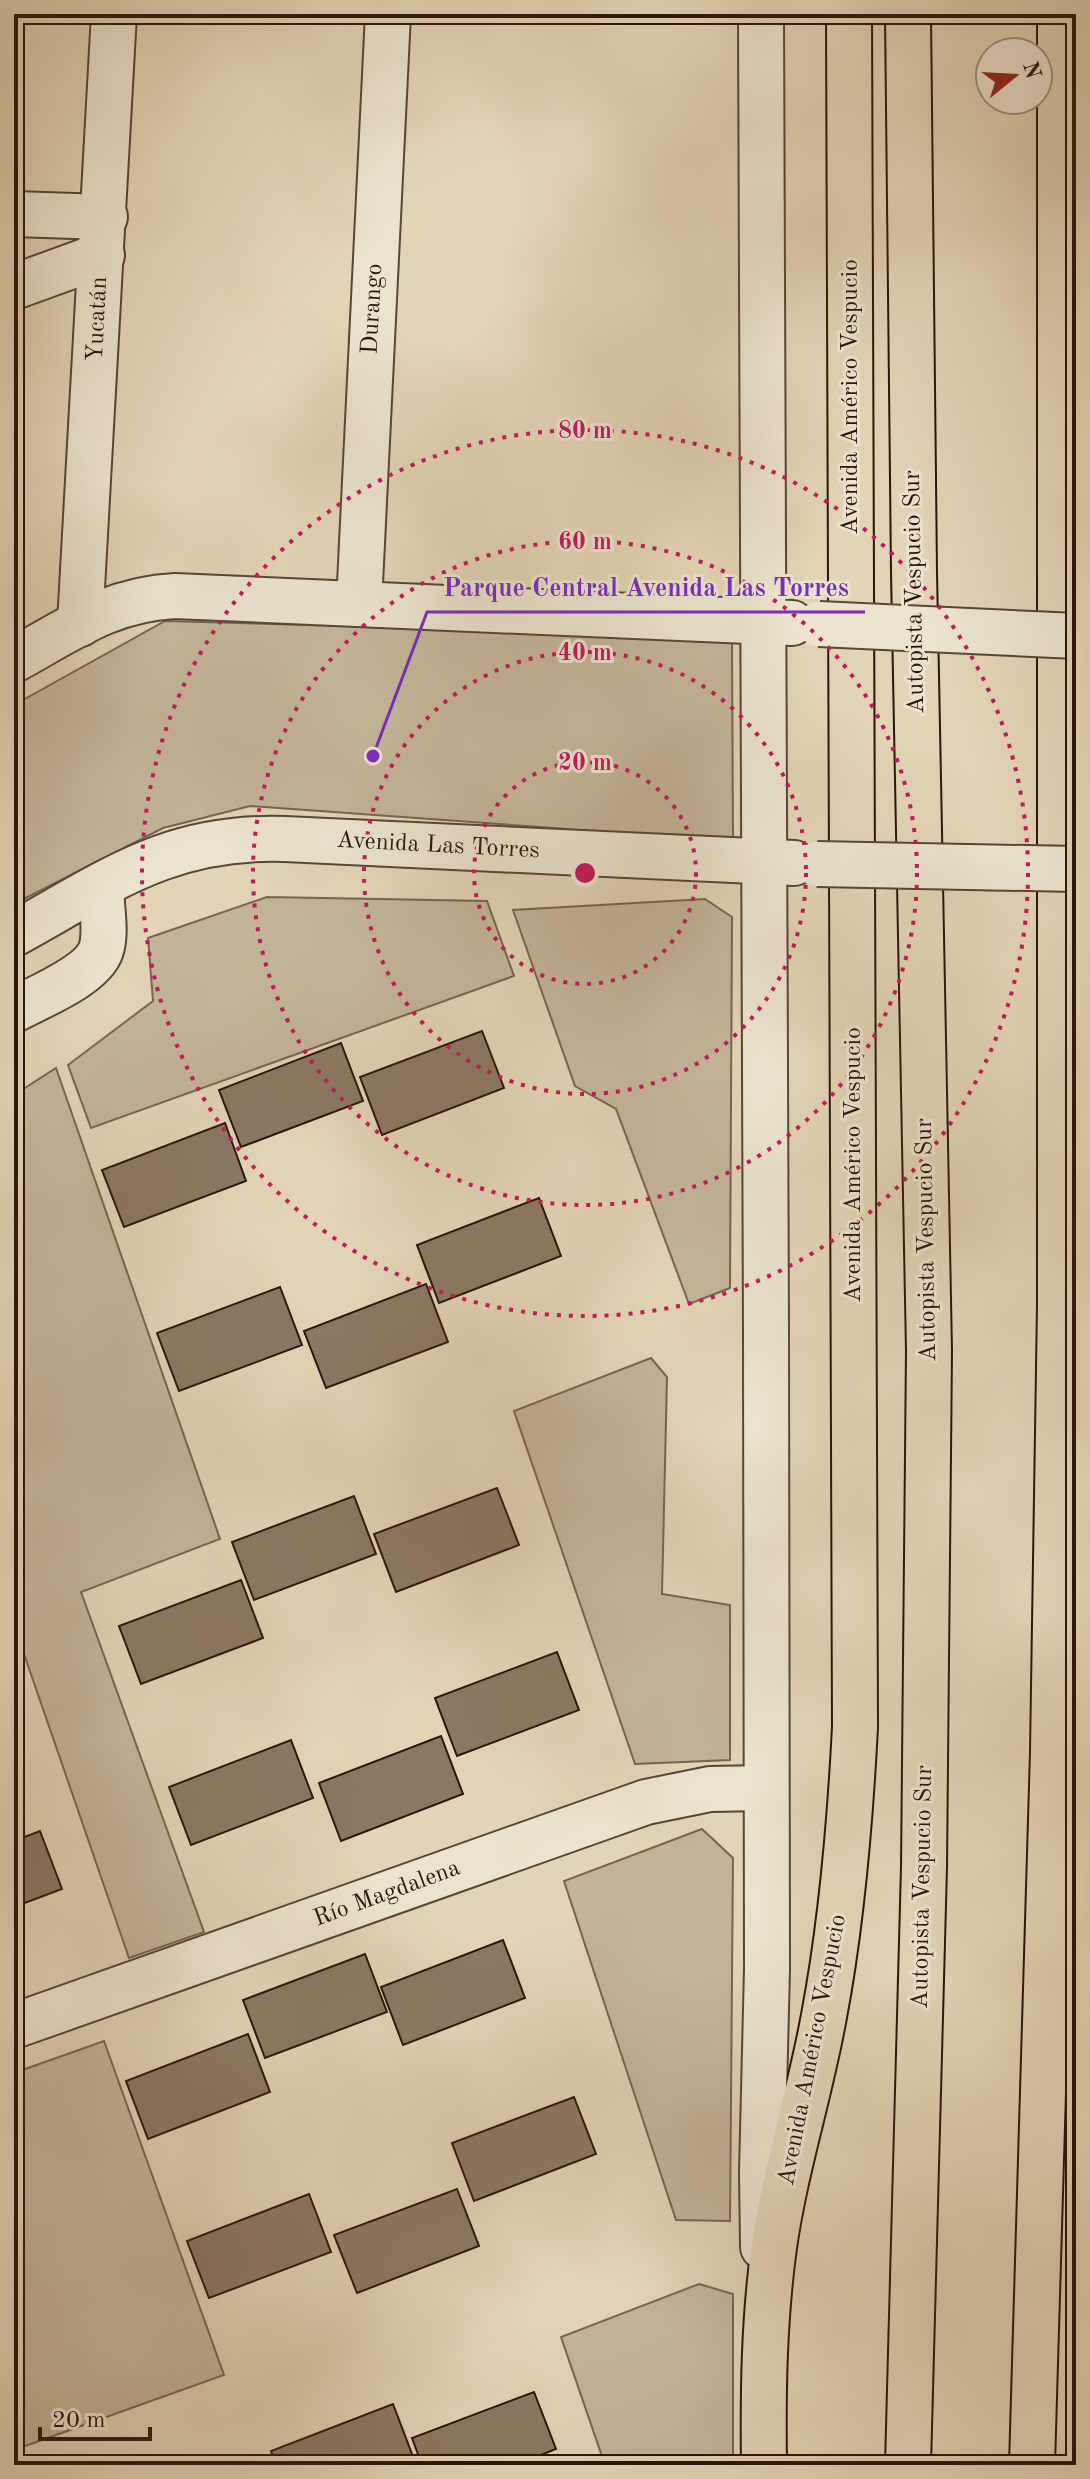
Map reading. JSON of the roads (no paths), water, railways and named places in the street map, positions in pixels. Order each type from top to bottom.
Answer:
[{"type":"main road","name":"Avenida Américo Vespucio","points":[[764,2465],[767,2309],[789,2170],[824,2020],[834,1958],[845,1877],[855,1727],[849,14]]},
{"type":"main road","name":"Autopista Vespucio Sur","points":[[908,14],[914,588],[929,1351],[924,1867],[908,2465]]},
{"type":"main road","points":[[1032,2465],[1053,1752],[1060,1305],[1060,14]]},
{"type":"main road","points":[[1053,1752],[1076,1927]]},
{"type":"street","name":"Yucatán","points":[[80,624],[114,14]]},
{"type":"street","name":"Durango","points":[[359,604],[388,14]]},
{"type":"street","name":"Avenida Américo Vespucio","points":[[761,14],[767,1969],[762,2172],[767,2309]]},
{"type":"street","points":[[14,214],[103,236]]},
{"type":"street","points":[[14,287],[103,236]]},
{"type":"street","points":[[14,660],[119,605],[154,597],[1076,636]]},
{"type":"street","name":"Avenida Las Torres","points":[[14,934],[141,864],[225,840],[255,838],[817,864],[1076,869]]},
{"type":"street","points":[[14,1010],[78,975],[97,958],[103,939],[101,886]]},
{"type":"street","name":"Río Magdalena","points":[[14,2026],[646,1802],[699,1790],[766,1788]]},
{"type":"place","name":"Parque Central Avenida Las Torres","points":[[373,756]]}]
